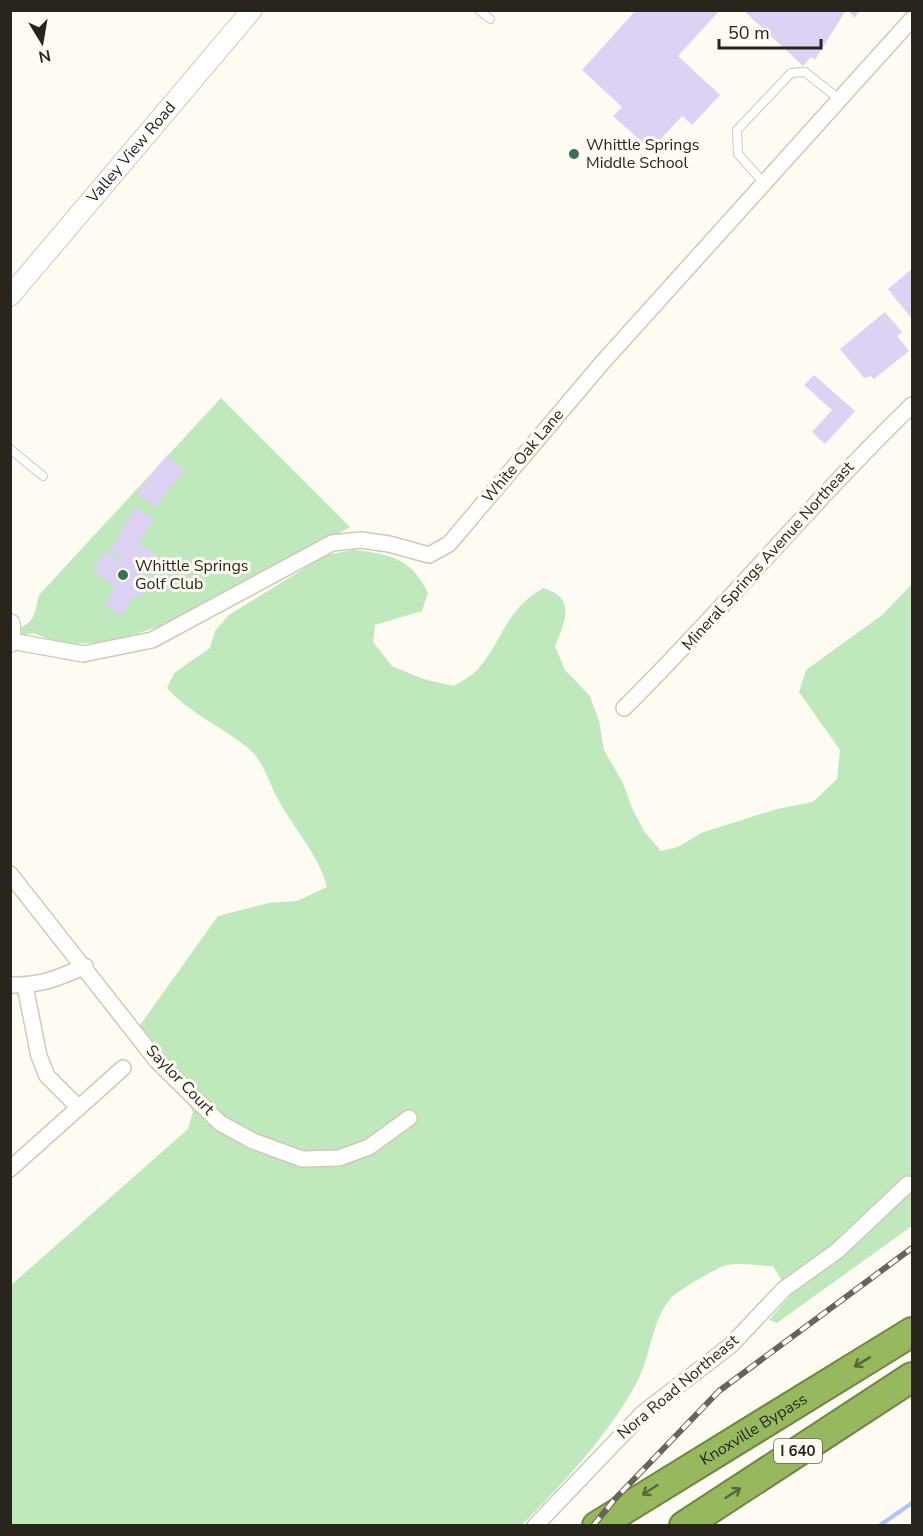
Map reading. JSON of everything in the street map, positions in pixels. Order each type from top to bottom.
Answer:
[{"type":"highway","name":"Knoxville Bypass","points":[[597,1526],[736,1438],[912,1332]]},
{"type":"highway","name":"I 640","points":[[684,1526],[912,1377]]},
{"type":"highway","points":[[817,1438],[912,1385]]},
{"type":"street","name":"Valley View Road","points":[[10,296],[252,10]]},
{"type":"street","name":"White Oak Lane","points":[[11,641],[82,654],[118,649],[152,640],[332,543],[361,540],[389,544],[429,555],[449,544],[602,363],[912,19]]},
{"type":"street","name":"Mineral Springs Avenue Northeast","points":[[624,708],[693,640],[844,471],[912,405]]},
{"type":"street","points":[[10,624],[11,641]]},
{"type":"street","name":"Saylor Court","points":[[10,874],[158,1061],[220,1123],[253,1141],[302,1159],[339,1158],[369,1147],[409,1119]]},
{"type":"street","points":[[79,1108],[47,1076],[18,986],[49,982],[85,966]]},
{"type":"street","points":[[10,1169],[123,1068]]},
{"type":"street","name":"Nora Road Northeast","points":[[535,1526],[643,1413],[731,1345],[784,1289],[837,1251],[908,1184]]},
{"type":"lane","points":[[480,10],[490,19]]},
{"type":"lane","points":[[763,182],[738,154],[737,130],[791,73],[805,72],[839,99]]},
{"type":"lane","points":[[10,449],[43,476]]},
{"type":"green space","points":[[221,398],[350,527],[193,615],[115,641],[76,644],[56,642],[33,633],[11,639],[11,629],[25,625],[32,619],[39,595]]},
{"type":"green space","points":[[353,550],[378,553],[407,565],[415,572],[428,593],[422,611],[375,625],[373,642],[392,666],[423,679],[454,686],[477,670],[511,617],[530,597],[543,588],[554,592],[561,598],[566,611],[565,619],[555,646],[565,670],[590,696],[599,721],[604,750],[623,783],[644,831],[661,851],[678,847],[701,833],[777,809],[813,802],[837,779],[840,750],[799,692],[806,670],[882,615],[912,584],[912,1226],[777,1323],[769,1320],[791,1295],[773,1266],[727,1265],[707,1274],[672,1297],[659,1317],[641,1373],[624,1404],[584,1459],[522,1525],[11,1525],[10,1286],[188,1129],[193,1112],[181,1089],[133,1035],[218,916],[269,903],[297,901],[327,887],[319,865],[276,796],[259,760],[238,740],[196,713],[167,688],[174,673],[210,648],[215,631],[229,615],[326,555]]},
{"type":"building","name":"Whittle Springs Middle School","points":[[636,10],[720,10],[678,56],[720,95],[692,125],[682,116],[651,150],[613,116],[622,107],[582,70]]},
{"type":"building","points":[[743,10],[846,10],[815,60],[811,57],[803,66]]},
{"type":"building","points":[[848,10],[861,10],[854,18]]},
{"type":"building","points":[[912,269],[912,319],[888,289]]},
{"type":"building","points":[[885,312],[902,332],[897,336],[909,351],[874,379],[871,376],[864,378],[840,349]]},
{"type":"building","points":[[814,375],[855,411],[825,444],[812,432],[832,410],[804,385]]},
{"type":"building","points":[[167,455],[185,470],[155,507],[137,492]]},
{"type":"building","name":"Whittle Springs Golf Club","points":[[135,508],[154,518],[139,544],[156,554],[138,587],[144,591],[140,598],[134,595],[122,615],[105,605],[115,587],[94,571],[104,552],[121,561],[122,559],[109,552],[120,534],[132,541],[120,533]]},
{"type":"waterway","points":[[879,1526],[912,1503]]},
{"type":"railway","points":[[593,1526],[614,1500],[719,1391],[912,1248]]},
{"type":"place","name":"Whittle Springs Middle School","points":[[574,154]]},
{"type":"place","name":"Whittle Springs Golf Club","points":[[123,575]]}]
